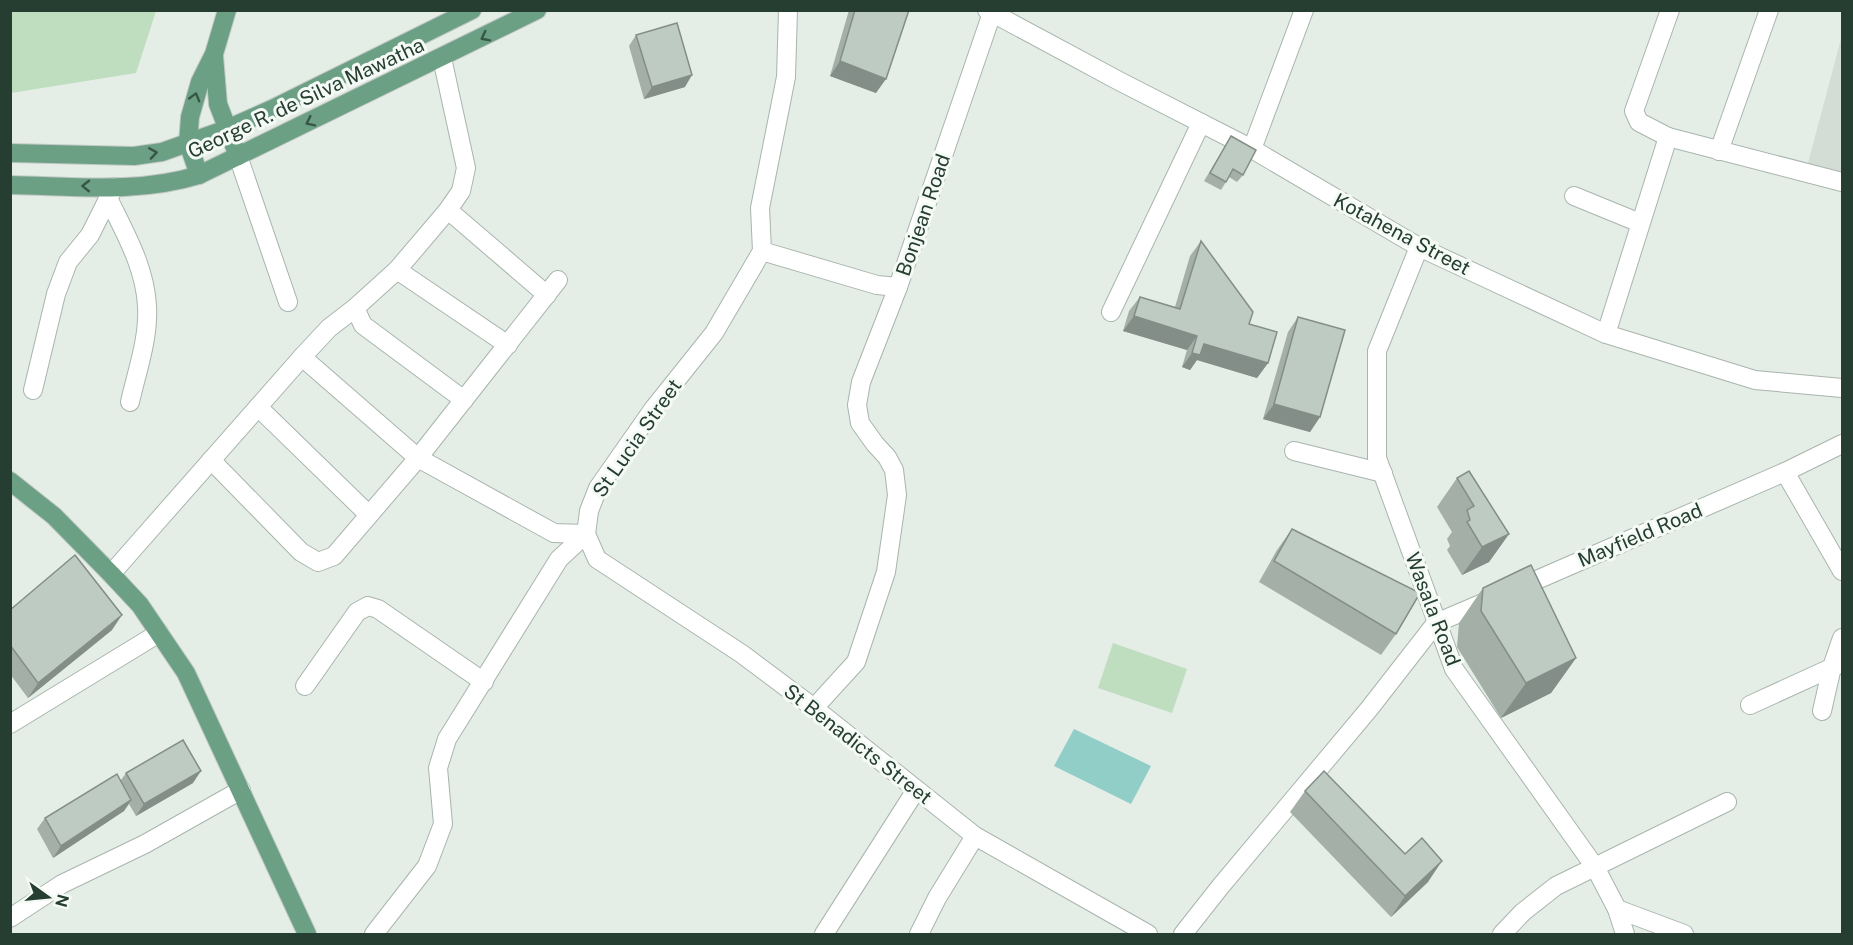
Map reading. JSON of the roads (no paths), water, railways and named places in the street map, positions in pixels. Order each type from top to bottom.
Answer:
[{"type":"main road","points":[[199,175],[188,142],[190,117],[200,82],[214,54],[227,10]]},
{"type":"main road","name":"George R. de Silva Mawatha","points":[[10,153],[134,156],[162,152],[227,129],[272,109],[472,10]]},
{"type":"main road","name":"George R. de Silva Mawatha","points":[[13,188],[111,193],[199,175],[537,10]]},
{"type":"main road","points":[[214,54],[218,104],[238,156]]},
{"type":"main road","points":[[10,481],[54,516],[111,573],[140,605],[186,673],[308,934]]},
{"type":"street","points":[[762,251],[760,208],[786,77],[789,10]]},
{"type":"street","points":[[1251,149],[1304,10]]},
{"type":"street","points":[[1670,10],[1634,111],[1639,122],[1668,136],[1842,182]]},
{"type":"street","points":[[1719,150],[1769,10]]},
{"type":"street","name":"Bonjean Road","points":[[762,251],[876,285],[898,286],[991,12]]},
{"type":"street","name":"Kotahena Street","points":[[991,12],[1251,149],[1419,247],[1606,334],[1755,380],[1842,388]]},
{"type":"street","points":[[111,573],[329,328],[397,270],[448,210],[461,191],[466,168],[442,58]]},
{"type":"street","points":[[1111,312],[1201,123]]},
{"type":"street","points":[[1606,334],[1668,136]]},
{"type":"street","points":[[238,156],[288,302]]},
{"type":"street","points":[[33,390],[56,294],[68,262],[90,235],[111,193]]},
{"type":"street","points":[[111,193],[138,262],[147,307],[144,341],[130,402]]},
{"type":"street","points":[[1574,196],[1640,223]]},
{"type":"street","points":[[448,210],[547,295]]},
{"type":"street","name":"Wasala Road","points":[[1419,247],[1377,351],[1377,458],[1454,669],[1595,867],[1617,909],[1624,934]]},
{"type":"street","name":"St Lucia Street","points":[[586,534],[589,511],[598,488],[654,408],[714,333],[762,251]]},
{"type":"street","points":[[397,270],[508,345]]},
{"type":"street","points":[[211,460],[301,552],[318,562],[334,556],[418,458],[558,280]]},
{"type":"street","points":[[814,708],[856,662],[886,572],[897,495],[894,470],[887,457],[860,423],[856,405],[861,382],[898,286]]},
{"type":"street","points":[[355,308],[363,325],[464,400]]},
{"type":"street","points":[[302,357],[418,458],[554,533],[586,534]]},
{"type":"street","points":[[258,407],[369,515]]},
{"type":"street","name":"Mayfield Road","points":[[1436,623],[1785,472],[1842,444]]},
{"type":"street","points":[[1294,451],[1383,473]]},
{"type":"street","points":[[1785,472],[1842,571]]},
{"type":"street","points":[[374,934],[426,866],[443,824],[438,768],[447,739],[559,559],[586,534]]},
{"type":"street","name":"St Benadicts Street","points":[[586,534],[597,559],[742,654],[975,836],[1148,934]]},
{"type":"street","points":[[305,687],[357,612],[368,606],[378,609],[484,682]]},
{"type":"street","points":[[1183,934],[1369,709],[1436,623]]},
{"type":"street","points":[[10,724],[159,633]]},
{"type":"street","points":[[1822,711],[1838,665],[1842,638]]},
{"type":"street","points":[[1750,705],[1838,665]]},
{"type":"street","points":[[10,918],[62,884],[145,844],[241,790]]},
{"type":"street","points":[[824,934],[916,790]]},
{"type":"street","points":[[1502,934],[1523,912],[1556,886],[1726,802]]},
{"type":"street","points":[[919,934],[937,898],[975,836]]},
{"type":"street","points":[[1617,909],[1684,934]]},
{"type":"water","points":[[1074,729],[1151,766],[1131,804],[1054,766]]}]
